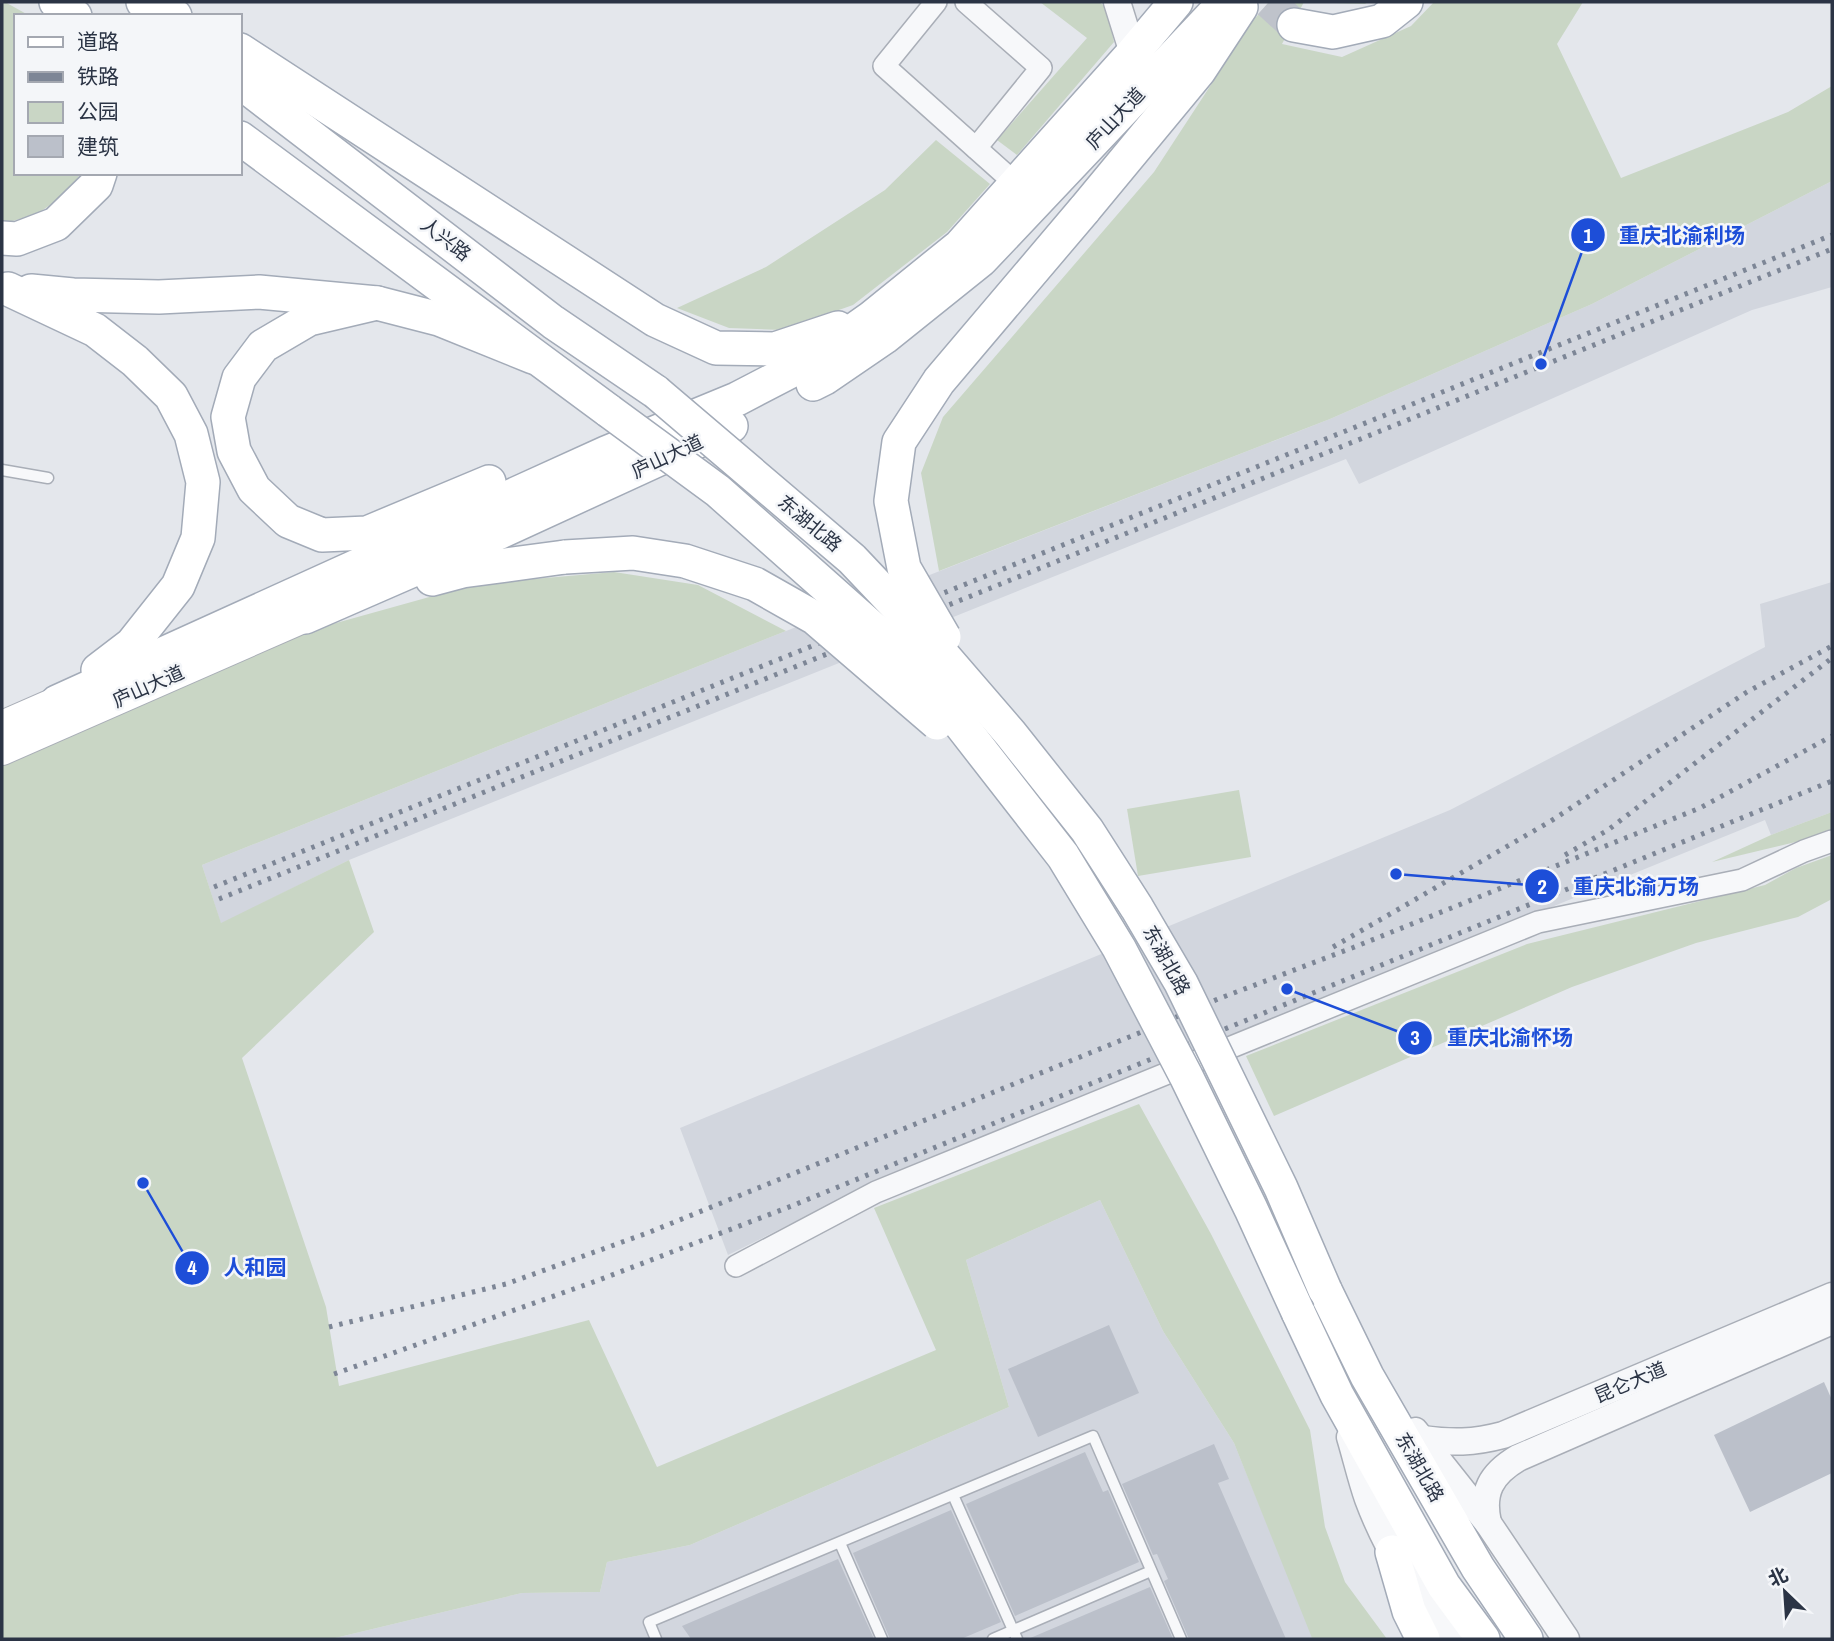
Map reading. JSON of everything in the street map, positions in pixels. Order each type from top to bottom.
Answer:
[{"type":"main road","points":[[131,2],[147,14]]},
{"type":"main road","points":[[143,2],[170,14]]},
{"type":"main road","name":"庐山大道","points":[[2,726],[607,453],[737,399],[810,361],[871,318],[960,246],[1176,2]]},
{"type":"main road","name":"庐山大道","points":[[2,750],[500,532],[750,418],[825,378],[885,337],[981,260],[1224,2]]},
{"type":"main road","points":[[978,696],[904,568],[891,501],[900,442],[939,381],[1199,71],[1244,2]]},
{"type":"main road","points":[[1294,25],[1334,32],[1382,21],[1406,2]]},
{"type":"main road","points":[[242,51],[654,320],[716,348],[775,349],[871,318]]},
{"type":"main road","name":"人兴路","points":[[242,84],[553,322],[656,392]]},
{"type":"main road","points":[[242,139],[533,357]]},
{"type":"main road","points":[[2,239],[18,239],[56,224],[96,185],[99,175]]},
{"type":"main road","points":[[5,288],[73,296],[159,297],[259,292],[377,303],[439,319],[533,357]]},
{"type":"main road","points":[[5,288],[95,330],[135,361],[170,396],[191,434],[203,482],[198,538],[178,586],[132,644],[57,702]]},
{"type":"main road","points":[[377,303],[309,318],[263,346],[239,378],[229,417],[234,451],[254,489],[288,521],[322,535],[367,533],[531,465],[607,453]]},
{"type":"main road","name":"东湖北路","points":[[533,357],[718,491],[885,639],[947,707],[1063,856],[1119,948],[1186,1076],[1337,1395],[1444,1586],[1483,1639]]},
{"type":"main road","name":"东湖北路","points":[[656,392],[852,559],[941,653],[1010,733],[1087,831],[1181,983],[1367,1376],[1478,1568],[1526,1639]]},
{"type":"main road","points":[[305,617],[462,570],[565,557],[633,552],[685,561],[755,584],[815,618],[1007,784]]},
{"type":"main road","points":[[1392,1552],[1409,1611],[1423,1639]]},
{"type":"street","points":[[936,2],[884,66],[1016,184]]},
{"type":"street","points":[[966,2],[1041,68],[976,148]]},
{"type":"street","points":[[1117,2],[1133,53]]},
{"type":"street","points":[[736,1266],[876,1192],[1538,922],[1742,880],[1832,841]]},
{"type":"street","name":"昆仑大道","points":[[1422,1439],[1453,1443],[1503,1436],[1832,1296]]},
{"type":"street","name":"昆仑大道","points":[[1488,1524],[1486,1493],[1494,1477],[1512,1461],[1832,1321]]},
{"type":"street","points":[[1367,1376],[1422,1439],[1488,1524],[1566,1639]]},
{"type":"street","points":[[1337,1395],[1368,1500],[1392,1552],[1428,1611],[1450,1639]]},
{"type":"lane","points":[[2,470],[48,478]]},
{"type":"lane","points":[[656,1639],[649,1622],[1093,1436],[1181,1639]]},
{"type":"lane","points":[[953,1495],[1015,1635]]},
{"type":"lane","points":[[840,1544],[882,1639]]},
{"type":"lane","points":[[993,1639],[1015,1635],[1151,1571]]},
{"type":"shaded area","points":[[1832,181],[1832,287],[1752,310],[1359,484],[1346,459],[349,860],[221,924],[202,865],[786,631],[1330,419],[1592,304]]},
{"type":"shaded area","points":[[1832,582],[1832,812],[1771,835],[1765,820],[865,1187],[728,1255],[680,1128],[1450,810],[1765,647],[1760,604]]},
{"type":"shaded area","points":[[1100,1200],[1163,1331],[1234,1443],[1314,1639],[331,1639],[522,1593],[600,1592],[607,1562],[690,1545],[1009,1407],[966,1260]]},
{"type":"green space","points":[[2,2],[5,2],[26,14],[14,14],[14,175],[80,175],[67,193],[37,214],[2,224]]},
{"type":"green space","points":[[1040,2],[1099,2],[1106,7],[1114,42],[1017,155],[997,140],[1087,38]]},
{"type":"green space","points":[[1269,2],[1304,2],[1282,44],[1342,57],[1411,26],[1434,2],[1583,2],[1557,44],[1621,178],[1788,112],[1832,86],[1832,181],[1592,304],[1330,419],[939,571],[921,473],[943,417],[1154,172],[1252,22]]},
{"type":"green space","points":[[1304,2],[1368,2],[1365,4]]},
{"type":"green space","points":[[936,140],[990,184],[947,232],[853,305],[782,330],[729,328],[677,308],[766,267],[885,190]]},
{"type":"green space","points":[[614,572],[698,585],[786,631],[202,865],[221,923],[349,860],[374,932],[242,1058],[326,1307],[339,1386],[589,1320],[657,1467],[936,1350],[874,1208],[1139,1104],[1211,1234],[1310,1430],[1325,1527],[1345,1582],[1387,1639],[1312,1638],[1234,1443],[1163,1331],[1100,1200],[966,1260],[1009,1407],[690,1545],[607,1562],[600,1592],[522,1593],[331,1639],[2,1639],[2,762],[311,630],[476,584]]},
{"type":"green space","points":[[1239,790],[1251,857],[1138,876],[1127,809]]},
{"type":"green space","points":[[1832,812],[1832,830],[1804,840],[1712,862],[1771,835]]},
{"type":"green space","points":[[1832,855],[1832,899],[1798,917],[1696,943],[1572,987],[1274,1116],[1246,1056],[1527,944],[1765,885],[1796,868]]},
{"type":"building","points":[[1109,1325],[1139,1393],[1038,1437],[1008,1369]]},
{"type":"building","points":[[1824,1382],[1832,1400],[1832,1473],[1750,1512],[1714,1435]]},
{"type":"building","points":[[1214,1444],[1229,1479],[1218,1483],[1286,1639],[1189,1639],[1164,1581],[1168,1579],[1157,1554],[1153,1555],[1122,1484]]},
{"type":"building","points":[[1085,1452],[1103,1492],[1108,1490],[1139,1562],[1015,1616],[966,1504]]},
{"type":"building","points":[[951,1510],[1001,1622],[961,1639],[890,1639],[853,1553]]},
{"type":"building","points":[[838,1559],[874,1639],[691,1639],[682,1626]]},
{"type":"building","points":[[1150,1587],[1173,1639],[1028,1639]]},
{"type":"tunnel","points":[[1269,2],[1294,25]]},
{"type":"railway","points":[[214,887],[1832,235]]},
{"type":"railway","points":[[219,899],[1832,249]]},
{"type":"railway","points":[[1333,947],[1551,821],[1747,692],[1832,646]]},
{"type":"railway","points":[[1565,855],[1608,830],[1832,658]]},
{"type":"railway","points":[[329,1327],[506,1284],[650,1232],[1218,999],[1700,808],[1832,736]]},
{"type":"railway","points":[[334,1374],[599,1280],[794,1205],[1832,781]]},
{"type":"place","name":"重庆北渝利场","points":[[1541,364]]},
{"type":"place","name":"重庆北渝万场","points":[[1396,874]]},
{"type":"place","name":"重庆北渝怀场","points":[[1287,989]]},
{"type":"place","name":"人和园","points":[[143,1183]]}]
